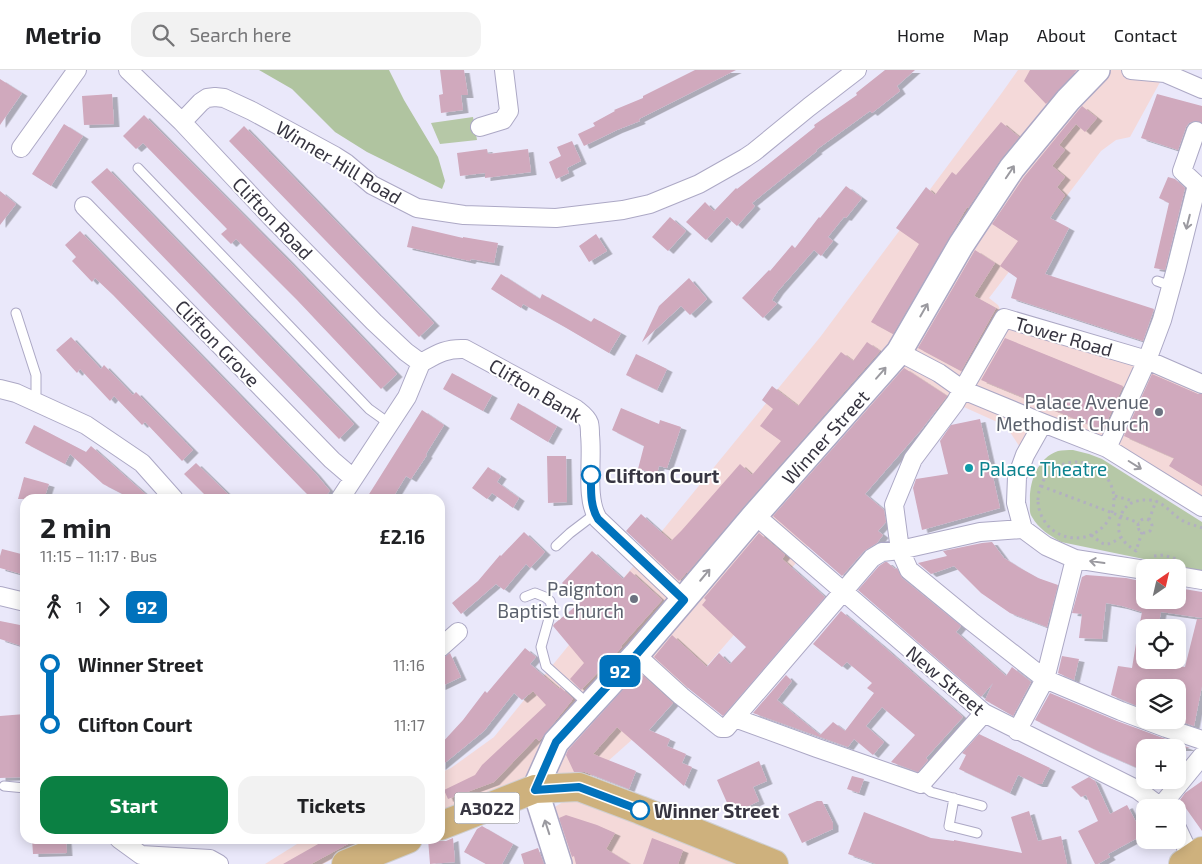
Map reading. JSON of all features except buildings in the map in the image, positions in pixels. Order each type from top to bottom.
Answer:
[{"type":"main road","name":"A3022","points":[[445,824],[535,790],[579,787],[774,864]]},
{"type":"main road","points":[[346,864],[396,844]]},
{"type":"street","points":[[20,148],[77,70]]},
{"type":"street","name":"Clifton Road","points":[[128,70],[182,122],[374,322],[406,352],[421,362]]},
{"type":"street","points":[[480,127],[503,120],[509,111],[504,70]]},
{"type":"street","name":"Winner Hill Road","points":[[182,122],[207,98],[224,98],[252,110],[326,151],[346,163],[372,185],[417,208],[464,215],[556,218],[623,210],[650,204],[699,184],[754,152],[857,70]]},
{"type":"street","name":"Winner Street","points":[[535,790],[556,742],[636,655],[755,515],[899,352],[962,245],[1012,168],[1068,100],[1097,70]]},
{"type":"street","points":[[1131,70],[1165,71],[1202,89]]},
{"type":"street","points":[[1107,448],[1147,360],[1162,320],[1164,284],[1176,269],[1198,185],[1182,172],[1196,131]]},
{"type":"street","name":"Clifton Grove","points":[[84,206],[332,460],[353,478]]},
{"type":"street","name":"Tower Road","points":[[963,390],[1004,318],[1147,360],[1202,384]]},
{"type":"street","name":"Clifton Bank","points":[[421,362],[447,350],[465,349],[585,416],[589,422],[591,440],[591,500],[595,514]]},
{"type":"street","points":[[899,352],[939,374],[963,390],[1107,448],[1202,507]]},
{"type":"street","points":[[343,494],[407,397],[421,362]]},
{"type":"street","points":[[0,389],[16,393],[86,425],[142,463],[170,494]]},
{"type":"street","points":[[963,390],[913,459],[894,505],[900,550],[910,570],[1044,679],[1121,712],[1202,740]]},
{"type":"street","points":[[1043,423],[1025,455],[1017,477],[1016,503],[1023,529],[1046,546],[1075,559],[1136,560]]},
{"type":"street","points":[[595,514],[598,519],[684,600]]},
{"type":"street","name":"New Street","points":[[755,515],[984,713],[1138,790],[1151,799]]},
{"type":"street","points":[[636,655],[681,696],[721,728],[726,728],[872,558],[882,552],[900,550],[980,532],[1023,529]]},
{"type":"street","points":[[1017,731],[1044,679],[1075,559]]},
{"type":"street","points":[[1186,572],[1202,580]]},
{"type":"street","points":[[0,596],[20,601]]},
{"type":"street","points":[[445,644],[458,632]]},
{"type":"street","points":[[735,718],[921,784],[984,713]]},
{"type":"street","points":[[1168,799],[1202,756]]},
{"type":"street","points":[[535,790],[559,864]]},
{"type":"street","points":[[126,844],[141,854],[210,859],[219,864]]},
{"type":"street","points":[[1186,846],[1192,858]]},
{"type":"lane","points":[[138,168],[369,409],[390,424]]},
{"type":"lane","points":[[16,313],[36,375],[33,401]]},
{"type":"lane","points":[[556,546],[595,514]]},
{"type":"lane","points":[[525,597],[535,593],[546,596],[550,601],[552,608],[541,646],[546,666],[589,705]]},
{"type":"lane","points":[[921,784],[931,792],[982,806]]},
{"type":"lane","points":[[4,786],[20,788]]},
{"type":"lane","points":[[954,798],[949,826],[977,833]]},
{"type":"path","points":[[1076,461],[1087,463],[1098,468],[1106,475],[1112,485],[1115,505],[1107,522],[1100,530],[1091,535],[1078,538],[1066,537],[1054,531],[1045,522],[1040,511],[1038,498],[1041,486],[1046,476],[1054,468],[1076,461]]},
{"type":"path","points":[[1041,486],[1139,523]]},
{"type":"path","points":[[1114,496],[1133,501],[1156,501],[1181,520],[1202,528]]},
{"type":"path","points":[[1133,501],[1120,516],[1118,528],[1120,538],[1145,559]]},
{"type":"path","points":[[1142,532],[1150,530],[1152,526],[1149,520],[1156,501]]},
{"type":"path","points":[[1139,523],[1143,520],[1149,520]]},
{"type":"path","points":[[1139,523],[1138,527],[1142,532]]},
{"type":"path","points":[[1136,551],[1142,532]]},
{"type":"path","points":[[1091,535],[1102,544],[1109,544],[1120,538]]},
{"type":"path","points":[[1149,559],[1163,555],[1168,559]]},
{"type":"shaded area","points":[[1018,70],[1131,70],[1165,73],[1130,137],[1116,140],[1101,151],[989,298],[998,305],[1004,318],[1202,384],[1202,507],[1043,423],[1025,455],[1006,426],[955,403],[937,412],[908,393],[856,460],[802,556],[681,696],[579,787],[445,812],[445,771],[494,737],[821,336]]},
{"type":"shaded area","points":[[566,800],[581,800],[749,864],[567,864],[550,810]]},
{"type":"shaded area","points":[[297,844],[362,844],[323,864],[265,864]]},
{"type":"green space","points":[[259,70],[389,70],[404,100],[438,157],[445,181],[442,189],[367,152],[335,132],[292,89]]},
{"type":"green space","points":[[473,117],[477,140],[440,144],[431,123]]},
{"type":"green space","points":[[1073,450],[1102,459],[1202,522],[1202,571],[1186,568],[1186,559],[1144,559],[1061,542],[1048,534],[1031,515],[1031,487],[1040,465],[1051,454]]},
{"type":"bus line","name":"92","points":[[591,475],[591,500],[598,519],[684,600],[556,742],[535,790],[579,787],[640,810]]},
{"type":"place","name":"Palace Avenue Methodist Church","points":[[1159,412]]},
{"type":"place","name":"Palace Theatre","points":[[969,468]]},
{"type":"place","name":"Clifton Court","points":[[591,475]]},
{"type":"place","name":"Paignton Baptist Church","points":[[634,599]]},
{"type":"place","name":"Winner Street","points":[[640,810]]}]
